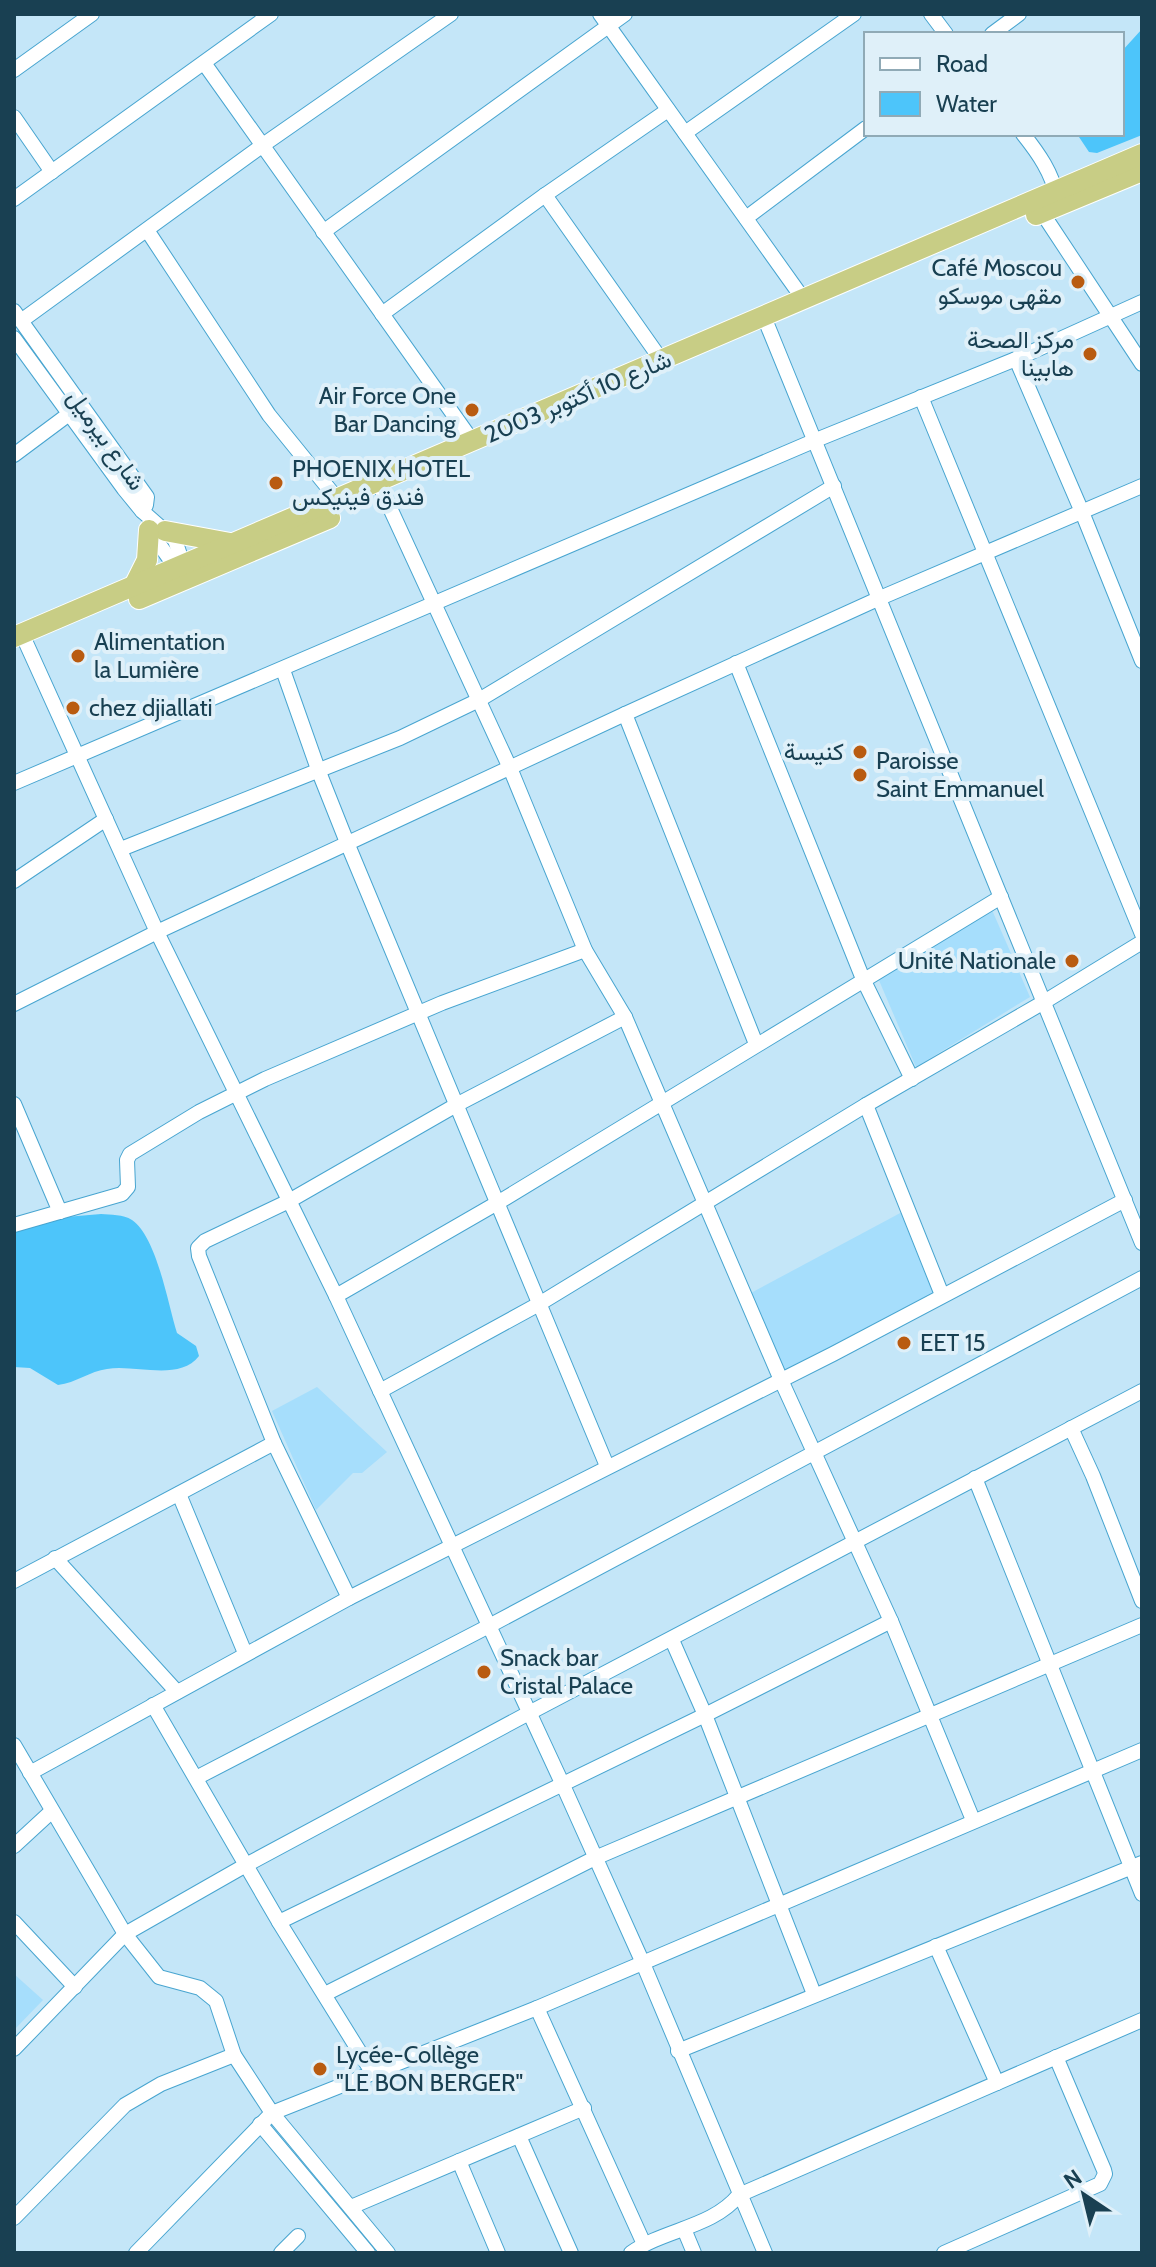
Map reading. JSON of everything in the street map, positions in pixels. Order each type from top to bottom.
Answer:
[{"type":"highway","name":"شارع 10 أكتوبر 2003","points":[[19,642],[1048,203],[1142,154]]},
{"type":"highway","name":"شارع 10 أكتوبر 2003","points":[[19,642],[134,586],[183,572],[234,543],[338,500],[381,488],[473,442],[662,361],[766,323],[804,300],[1048,203],[1142,171]]},
{"type":"highway","points":[[134,586],[147,560],[152,524],[234,543]]},
{"type":"street","points":[[14,70],[92,14]]},
{"type":"street","points":[[14,199],[271,14]]},
{"type":"street","points":[[18,316],[147,230],[451,14]]},
{"type":"street","points":[[323,232],[604,20],[625,14]]},
{"type":"street","points":[[685,133],[854,14]]},
{"type":"street","points":[[931,14],[944,32]]},
{"type":"street","points":[[995,32],[1019,14]]},
{"type":"street","points":[[604,20],[804,300]]},
{"type":"street","points":[[204,63],[473,442]]},
{"type":"street","points":[[382,314],[668,110]]},
{"type":"street","points":[[14,117],[52,172]]},
{"type":"street","points":[[746,218],[864,130]]},
{"type":"street","points":[[1025,136],[1040,155],[1048,203],[1110,316],[1142,364]]},
{"type":"street","points":[[545,195],[662,361]]},
{"type":"street","points":[[147,230],[269,415],[338,500]]},
{"type":"street","points":[[14,783],[816,440],[1016,359],[1142,302]]},
{"type":"street","name":"شارع بيرميل","points":[[18,316],[144,494],[152,524]]},
{"type":"street","points":[[766,323],[1142,1243]]},
{"type":"street","name":"شارع بيرميل","points":[[14,338],[152,524]]},
{"type":"street","points":[[1016,359],[1142,661]]},
{"type":"street","points":[[921,397],[1142,934]]},
{"type":"street","points":[[14,455],[69,414]]},
{"type":"street","points":[[121,849],[319,772],[479,700],[834,486]]},
{"type":"street","points":[[14,1004],[157,932],[736,663],[1142,487]]},
{"type":"street","points":[[381,488],[510,768],[585,950],[625,1017],[703,1203],[891,1621],[973,1820]]},
{"type":"street","points":[[152,524],[178,545],[183,572]]},
{"type":"street","points":[[19,642],[336,1296],[562,1783],[642,1961],[765,2253]]},
{"type":"street","points":[[736,663],[863,979],[912,1079]]},
{"type":"street","points":[[283,670],[348,845],[607,1466]]},
{"type":"street","points":[[625,714],[756,1044]]},
{"type":"street","points":[[14,881],[106,819]]},
{"type":"street","points":[[336,1296],[499,1202],[1001,897]]},
{"type":"street","points":[[380,1391],[539,1304],[1142,942]]},
{"type":"street","points":[[14,1225],[122,1194],[128,1187],[127,1160],[130,1154],[235,1093],[419,1013],[585,950]]},
{"type":"street","points":[[349,1598],[274,1443],[198,1248],[205,1241],[289,1201],[458,1104],[625,1017]]},
{"type":"street","points":[[14,1104],[60,1212]]},
{"type":"street","points":[[866,1105],[942,1295]]},
{"type":"street","points":[[30,1773],[349,1598],[781,1380],[1125,1200]]},
{"type":"street","points":[[196,1778],[489,1626],[1142,1278]]},
{"type":"street","points":[[14,2049],[125,1934],[246,1865],[529,1713],[1142,1391]]},
{"type":"street","points":[[1071,1428],[1142,1601]]},
{"type":"street","points":[[14,1581],[274,1443]]},
{"type":"street","points":[[975,1478],[1136,1866],[1142,1894]]},
{"type":"street","points":[[179,1494],[245,1653]]},
{"type":"street","points":[[55,1558],[177,1692]]},
{"type":"street","points":[[279,1922],[891,1621]]},
{"type":"street","points":[[325,1994],[595,1858],[1142,1625]]},
{"type":"street","points":[[672,1640],[705,1715],[814,1994]]},
{"type":"street","points":[[153,1705],[279,1922],[372,2072]]},
{"type":"street","points":[[14,1745],[125,1934],[159,1977],[191,1984],[208,1993],[220,2012],[234,2055],[272,2113],[388,2253]]},
{"type":"street","points":[[136,2253],[272,2113],[537,2008],[1142,1750]]},
{"type":"street","points":[[14,1846],[52,1811]]},
{"type":"street","points":[[678,2051],[1136,1866]]},
{"type":"street","points":[[14,1922],[75,1987]]},
{"type":"street","points":[[936,1946],[997,2083]]},
{"type":"street","points":[[537,2008],[644,2244]]},
{"type":"street","points":[[631,2253],[644,2244],[723,2210],[739,2195],[1142,2020]]},
{"type":"street","points":[[14,2218],[125,2105],[161,2084],[234,2055]]},
{"type":"street","points":[[944,2253],[1100,2184],[1103,2179],[1104,2170],[1056,2057]]},
{"type":"street","points":[[351,2207],[584,2108]]},
{"type":"street","points":[[260,2124],[368,2253]]},
{"type":"street","points":[[519,2136],[571,2253]]},
{"type":"street","points":[[459,2161],[498,2253]]},
{"type":"street","points":[[684,2229],[694,2253]]},
{"type":"street","points":[[281,2253],[298,2236]]},
{"type":"shaded area","points":[[992,910],[1030,997],[916,1067],[878,978]]},
{"type":"shaded area","points":[[904,1211],[937,1293],[784,1373],[749,1294]]},
{"type":"shaded area","points":[[317,1387],[387,1452],[362,1473],[353,1473],[316,1510],[272,1411]]},
{"type":"shaded area","points":[[14,1974],[43,2000],[14,2030]]},
{"type":"water","points":[[1142,29],[1142,135],[1097,153],[1089,152],[1078,136],[1124,136],[1124,49]]},
{"type":"water","points":[[101,1214],[125,1217],[141,1229],[155,1256],[177,1333],[196,1346],[199,1356],[180,1368],[107,1369],[58,1385],[30,1368],[14,1367],[14,1227]]},
{"type":"place","name":"Café Moscou مقهى موسكو","points":[[1078,282]]},
{"type":"place","name":"مركز الصحة هابينا","points":[[1090,354]]},
{"type":"place","name":"Air Force One Bar Dancing","points":[[472,410]]},
{"type":"place","name":"PHOENIX HOTEL فندق فينيكس","points":[[276,483]]},
{"type":"place","name":"Alimentation la Lumière","points":[[78,656]]},
{"type":"place","name":"chez djiallati","points":[[73,708]]},
{"type":"place","name":"كنيسة","points":[[860,752]]},
{"type":"place","name":"Paroisse Saint Emmanuel","points":[[860,775]]},
{"type":"place","name":"Unité Nationale","points":[[1072,961]]},
{"type":"place","name":"EET 15","points":[[904,1343]]},
{"type":"place","name":"Snack bar Cristal Palace","points":[[484,1672]]},
{"type":"place","name":"Lycée-Collège \"LE BON BERGER\"","points":[[320,2069]]}]
